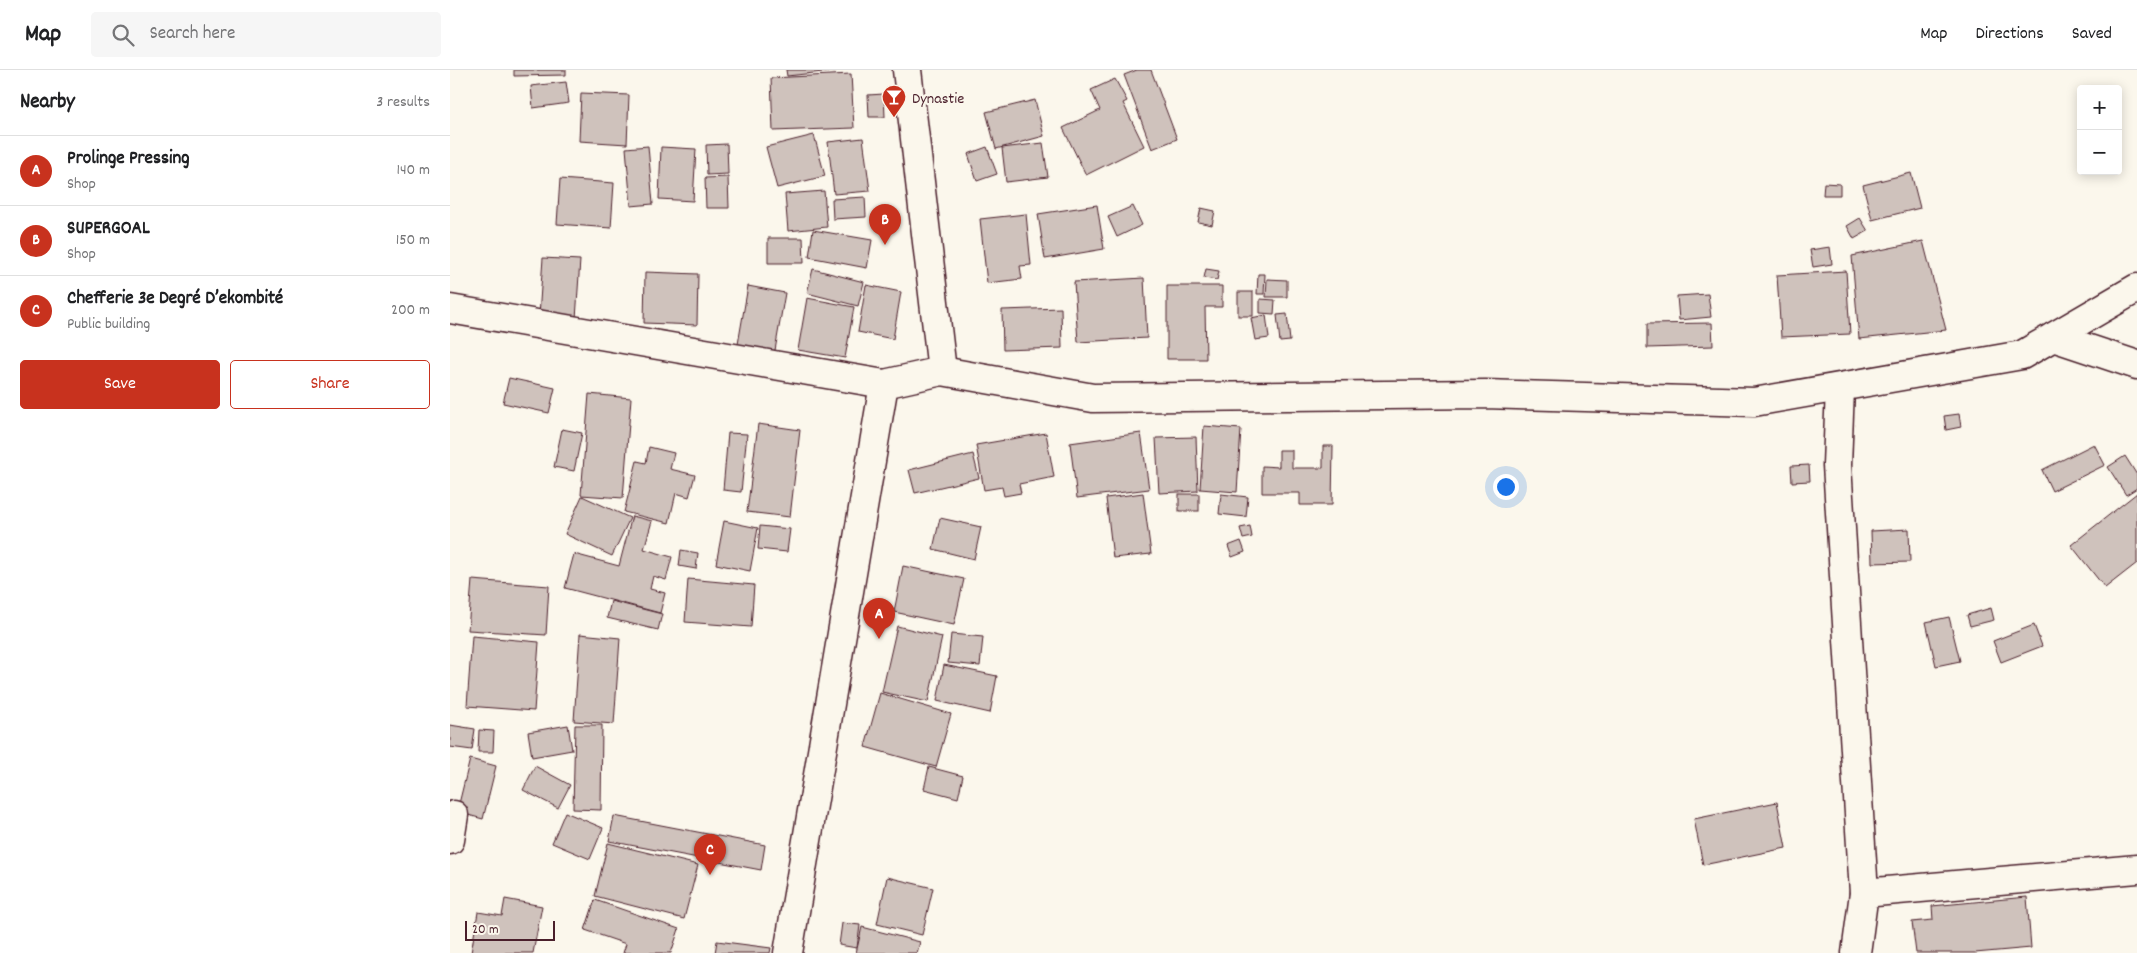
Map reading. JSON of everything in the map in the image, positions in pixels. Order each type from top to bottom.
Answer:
[{"type":"street","points":[[907,70],[942,371]]},
{"type":"street","points":[[450,309],[884,384],[942,371],[1093,398],[1485,394],[1754,402],[2022,354],[2137,288]]},
{"type":"street","points":[[2054,337],[2137,365]]},
{"type":"street","points":[[788,953],[884,384]]},
{"type":"street","points":[[1840,388],[1837,466],[1864,893],[1856,953]]},
{"type":"street","points":[[1864,893],[2137,869]]},
{"type":"building","points":[[514,70],[566,70],[566,75],[514,76]]},
{"type":"building","points":[[786,70],[841,70],[787,76]]},
{"type":"building","points":[[1137,70],[1151,70],[1177,139],[1152,149],[1124,75]]},
{"type":"building","points":[[851,74],[854,128],[773,131],[771,78]]},
{"type":"building","points":[[1115,79],[1127,101],[1123,103],[1144,146],[1086,175],[1063,128],[1100,110],[1091,90]]},
{"type":"building","points":[[566,82],[569,103],[533,108],[531,86]]},
{"type":"building","points":[[581,93],[629,95],[627,144],[579,141]]},
{"type":"building","points":[[884,94],[885,117],[869,117],[868,95]]},
{"type":"building","points":[[1035,100],[1044,136],[996,149],[986,112]]},
{"type":"building","points":[[814,135],[825,176],[777,188],[766,147]]},
{"type":"building","points":[[863,138],[870,191],[834,194],[828,142]]},
{"type":"building","points":[[1043,143],[1048,177],[1006,182],[1002,148]]},
{"type":"building","points":[[727,144],[728,174],[707,175],[706,145]]},
{"type":"building","points":[[648,146],[653,204],[631,206],[626,148]]},
{"type":"building","points":[[661,147],[696,149],[693,201],[659,199]]},
{"type":"building","points":[[987,147],[997,174],[977,181],[968,154]]},
{"type":"building","points":[[1911,173],[1920,208],[1872,220],[1863,185]]},
{"type":"building","points":[[728,177],[729,208],[706,208],[705,178]]},
{"type":"building","points":[[560,179],[614,183],[611,228],[557,224]]},
{"type":"building","points":[[1824,183],[1840,184],[1840,195],[1823,195]]},
{"type":"building","points":[[824,191],[827,227],[788,231],[785,194]]},
{"type":"building","points":[[865,197],[866,217],[833,219],[832,199]]},
{"type":"building","points":[[1097,205],[1104,249],[1045,259],[1038,214]]},
{"type":"building","points":[[1133,206],[1142,225],[1117,237],[1108,217]]},
{"type":"building","points":[[1201,208],[1215,211],[1212,225],[1198,222]]},
{"type":"building","points":[[1026,214],[1031,265],[1020,266],[1022,279],[987,283],[980,219]]},
{"type":"building","points":[[1860,218],[1868,231],[1854,239],[1847,226]]},
{"type":"building","points":[[813,230],[872,240],[867,268],[809,257]]},
{"type":"building","points":[[768,238],[803,238],[804,263],[768,263]]},
{"type":"building","points":[[1923,241],[1946,330],[1859,339],[1852,256]]},
{"type":"building","points":[[1830,247],[1832,264],[1813,267],[1810,250]]},
{"type":"building","points":[[543,258],[580,260],[576,319],[539,316]]},
{"type":"building","points":[[813,269],[864,282],[858,306],[807,293]]},
{"type":"building","points":[[1206,269],[1219,271],[1217,280],[1204,278]]},
{"type":"building","points":[[1846,271],[1850,334],[1781,337],[1777,275]]},
{"type":"building","points":[[645,272],[698,274],[697,325],[644,323]]},
{"type":"building","points":[[1258,274],[1265,274],[1264,294],[1257,294]]},
{"type":"building","points":[[1144,278],[1147,338],[1078,342],[1074,282]]},
{"type":"building","points":[[1267,279],[1287,280],[1287,297],[1266,297]]},
{"type":"building","points":[[866,285],[901,292],[893,339],[858,332]]},
{"type":"building","points":[[748,286],[785,293],[774,356],[737,350]]},
{"type":"building","points":[[1167,286],[1222,286],[1222,307],[1205,307],[1206,359],[1167,359]]},
{"type":"building","points":[[1238,292],[1253,292],[1253,316],[1238,316]]},
{"type":"building","points":[[1708,294],[1711,317],[1679,320],[1677,296]]},
{"type":"building","points":[[807,298],[854,307],[845,358],[798,350]]},
{"type":"building","points":[[1260,299],[1275,300],[1274,314],[1260,313]]},
{"type":"building","points":[[1061,308],[1062,348],[1003,350],[1002,310]]},
{"type":"building","points":[[1287,314],[1290,341],[1280,342],[1277,315]]},
{"type":"building","points":[[1266,315],[1269,338],[1255,340],[1251,318]]},
{"type":"building","points":[[1712,323],[1713,346],[1647,348],[1647,324]]},
{"type":"building","points":[[509,378],[555,388],[549,413],[503,403]]},
{"type":"building","points":[[589,394],[631,398],[623,498],[581,495]]},
{"type":"building","points":[[1959,414],[1961,427],[1946,430],[1944,416]]},
{"type":"building","points":[[758,424],[800,430],[790,517],[747,512]]},
{"type":"building","points":[[1204,426],[1241,429],[1237,492],[1200,489]]},
{"type":"building","points":[[562,429],[582,433],[574,471],[554,467]]},
{"type":"building","points":[[728,433],[747,434],[741,492],[723,490]]},
{"type":"building","points":[[1046,433],[1054,477],[1019,484],[1021,493],[1004,496],[1002,487],[984,490],[976,445]]},
{"type":"building","points":[[1141,433],[1149,489],[1077,498],[1070,443]]},
{"type":"building","points":[[1196,437],[1198,491],[1159,493],[1156,438]]},
{"type":"building","points":[[2094,444],[2105,465],[2052,491],[2042,470]]},
{"type":"building","points":[[1323,446],[1333,446],[1332,505],[1300,505],[1300,493],[1262,493],[1262,466],[1279,467],[1279,450],[1292,450],[1292,468],[1323,468]]},
{"type":"building","points":[[649,447],[674,453],[670,469],[695,475],[689,497],[676,493],[669,523],[624,512],[637,461],[646,463]]},
{"type":"building","points":[[973,454],[979,478],[915,493],[909,470]]},
{"type":"building","points":[[2125,456],[2137,475],[2137,488],[2126,495],[2108,467]]},
{"type":"building","points":[[1809,465],[1810,481],[1792,482],[1791,466]]},
{"type":"building","points":[[1143,493],[1151,554],[1113,558],[1106,498]]},
{"type":"building","points":[[2137,493],[2137,563],[2105,588],[2071,545]]},
{"type":"building","points":[[1179,494],[1199,494],[1199,511],[1179,511]]},
{"type":"building","points":[[1221,494],[1248,497],[1246,517],[1219,514]]},
{"type":"building","points":[[582,496],[630,518],[612,556],[565,534]]},
{"type":"building","points":[[632,516],[652,521],[644,549],[672,557],[666,580],[653,576],[650,589],[665,593],[660,613],[565,588],[574,554],[619,566]]},
{"type":"building","points":[[940,518],[981,527],[974,559],[933,549]]},
{"type":"building","points":[[724,521],[758,528],[750,571],[716,564]]},
{"type":"building","points":[[760,526],[790,529],[787,552],[758,549]]},
{"type":"building","points":[[1250,526],[1252,537],[1243,539],[1240,528]]},
{"type":"building","points":[[1909,529],[1910,562],[1872,563],[1871,531]]},
{"type":"building","points":[[1241,541],[1245,552],[1232,557],[1228,546]]},
{"type":"building","points":[[681,550],[698,553],[696,569],[679,566]]},
{"type":"building","points":[[903,566],[964,579],[954,625],[894,612]]},
{"type":"building","points":[[688,579],[754,585],[751,627],[685,622]]},
{"type":"building","points":[[472,580],[549,586],[546,635],[468,630]]},
{"type":"building","points":[[611,601],[662,614],[658,630],[607,618]]},
{"type":"building","points":[[1991,608],[1994,620],[1970,626],[1967,615]]},
{"type":"building","points":[[1949,617],[1960,661],[1936,666],[1926,622]]},
{"type":"building","points":[[2034,625],[2042,646],[2001,662],[1993,641]]},
{"type":"building","points":[[897,626],[942,637],[928,702],[882,692]]},
{"type":"building","points":[[580,634],[620,638],[614,724],[574,721]]},
{"type":"building","points":[[951,634],[983,637],[980,666],[948,663]]},
{"type":"building","points":[[472,636],[539,642],[534,711],[467,706]]},
{"type":"building","points":[[944,665],[997,676],[990,713],[937,701]]},
{"type":"building","points":[[880,693],[951,714],[936,767],[865,747]]},
{"type":"building","points":[[450,725],[475,729],[472,750],[450,747]]},
{"type":"building","points":[[568,725],[572,750],[532,757],[528,732]]},
{"type":"building","points":[[575,725],[602,725],[601,810],[573,809]]},
{"type":"building","points":[[479,730],[494,731],[493,752],[478,752]]},
{"type":"building","points":[[470,759],[496,766],[483,819],[457,812]]},
{"type":"building","points":[[535,766],[570,785],[558,808],[523,790]]},
{"type":"building","points":[[929,767],[963,776],[958,798],[924,789]]},
{"type":"building","points":[[1777,802],[1786,848],[1703,865],[1694,819]]},
{"type":"building","points":[[565,812],[603,828],[590,859],[552,843]]},
{"type":"building","points":[[614,816],[765,845],[761,870],[609,841]]},
{"type":"building","points":[[608,843],[698,865],[684,919],[595,896]]},
{"type":"building","points":[[887,877],[933,888],[922,935],[877,924]]},
{"type":"building","points":[[2027,897],[2031,948],[1975,953],[1916,953],[1912,922],[1933,920],[1932,906]]},
{"type":"building","points":[[505,899],[542,906],[533,953],[471,953],[478,912],[502,916]]},
{"type":"building","points":[[595,900],[679,929],[671,953],[623,953],[626,944],[585,930]]},
{"type":"building","points":[[842,923],[860,925],[857,948],[839,945]]},
{"type":"building","points":[[862,927],[920,942],[917,953],[856,953]]},
{"type":"building","points":[[717,941],[771,948],[770,953],[715,953]]},
{"type":"place","name":"Dynastie","points":[[894,118]]},
{"type":"place","name":"SUPERGOAL","points":[[885,245]]},
{"type":"place","name":"Prolinge Pressing","points":[[879,639]]},
{"type":"place","name":"Chefferie 3e Degré D’ekombité","points":[[710,875]]}]
